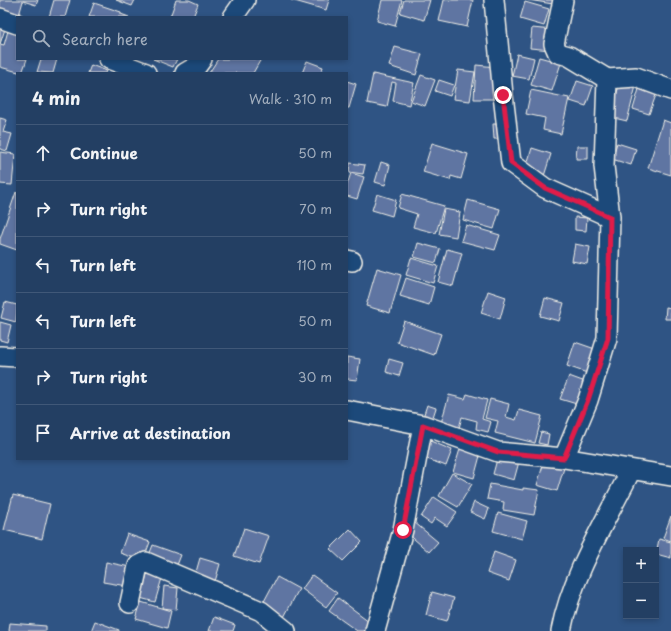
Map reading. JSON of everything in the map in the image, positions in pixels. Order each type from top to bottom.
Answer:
[{"type":"street","points":[[234,16],[245,0]]},
{"type":"street","points":[[494,0],[511,163],[545,188],[610,217]]},
{"type":"street","points":[[564,0],[554,44],[558,53],[568,56],[607,79],[636,77],[671,90]]},
{"type":"street","points":[[0,18],[16,24]]},
{"type":"street","points":[[112,60],[143,72]]},
{"type":"street","points":[[187,72],[197,66],[201,60]]},
{"type":"street","points":[[564,458],[588,400],[608,338],[610,217],[604,166],[607,79]]},
{"type":"street","points":[[0,356],[16,357]]},
{"type":"street","points":[[348,410],[423,425],[498,452],[564,458],[671,476]]},
{"type":"street","points":[[375,631],[403,530],[423,425]]},
{"type":"street","points":[[561,631],[570,598],[632,470]]},
{"type":"street","points":[[130,603],[138,566],[146,562],[261,611],[286,631]]},
{"type":"building","points":[[0,0],[38,0],[36,5],[23,1],[19,15],[0,10]]},
{"type":"building","points":[[54,0],[70,0],[65,16],[49,16]]},
{"type":"building","points":[[116,0],[135,0],[132,6]]},
{"type":"building","points":[[176,0],[189,0],[198,4],[193,16],[170,16]]},
{"type":"building","points":[[291,0],[329,0],[326,10]]},
{"type":"building","points":[[382,0],[402,0],[395,26],[377,21]]},
{"type":"building","points":[[404,0],[430,0],[424,20],[400,13]]},
{"type":"building","points":[[444,0],[473,0],[467,27],[439,21]]},
{"type":"building","points":[[528,0],[553,0],[553,4]]},
{"type":"building","points":[[525,2],[549,9],[544,26],[520,19]]},
{"type":"building","points":[[94,3],[121,12],[121,14],[126,16],[89,16]]},
{"type":"building","points":[[0,24],[6,26],[0,44]]},
{"type":"building","points":[[9,27],[16,30],[16,60],[27,60],[22,72],[0,67],[0,44],[4,45]]},
{"type":"building","points":[[532,28],[553,30],[551,50],[530,48]]},
{"type":"building","points":[[395,47],[422,54],[416,75],[389,66]]},
{"type":"building","points":[[517,54],[534,58],[529,79],[512,76]]},
{"type":"building","points":[[539,57],[561,63],[552,91],[531,85]]},
{"type":"building","points":[[41,60],[57,60],[53,72],[37,72]]},
{"type":"building","points":[[156,60],[176,60],[173,67]]},
{"type":"building","points":[[217,60],[260,60],[254,72],[210,72]]},
{"type":"building","points":[[307,61],[323,67],[321,72],[302,72]]},
{"type":"building","points":[[91,65],[107,71],[106,72],[88,72]]},
{"type":"building","points":[[476,65],[496,67],[494,99],[474,99]]},
{"type":"building","points":[[458,70],[475,72],[470,101],[453,99]]},
{"type":"building","points":[[373,74],[414,83],[409,105],[393,101],[396,83],[392,82],[387,107],[367,103]]},
{"type":"building","points":[[421,75],[435,80],[425,106],[411,101]]},
{"type":"building","points":[[439,80],[454,85],[450,96],[435,91]]},
{"type":"building","points":[[348,81],[356,84],[348,108]]},
{"type":"building","points":[[577,81],[593,86],[586,106],[570,101]]},
{"type":"building","points":[[620,82],[636,86],[627,121],[610,117]]},
{"type":"building","points":[[639,89],[656,95],[649,114],[633,109]]},
{"type":"building","points":[[531,90],[569,98],[561,134],[543,130],[545,118],[526,114]]},
{"type":"building","points":[[0,118],[7,120],[3,132],[12,134],[7,151],[0,149]]},
{"type":"building","points":[[663,120],[671,123],[671,175],[648,168]]},
{"type":"building","points":[[493,124],[504,124],[504,139],[494,139]]},
{"type":"building","points":[[432,143],[468,154],[461,179],[451,176],[450,180],[423,172]]},
{"type":"building","points":[[617,143],[636,149],[631,165],[612,159]]},
{"type":"building","points":[[577,146],[588,146],[588,159],[576,159]]},
{"type":"building","points":[[532,148],[551,154],[544,176],[525,171]]},
{"type":"building","points":[[0,152],[15,154],[12,185],[0,184]]},
{"type":"building","points":[[381,162],[390,165],[385,185],[375,182]]},
{"type":"building","points":[[350,163],[365,165],[363,174],[349,172]]},
{"type":"building","points":[[351,173],[364,177],[357,199],[348,196],[348,182]]},
{"type":"building","points":[[16,192],[16,250],[0,244],[0,239]]},
{"type":"building","points":[[377,194],[396,200],[392,216],[372,210]]},
{"type":"building","points":[[402,194],[444,206],[436,233],[413,227],[417,214],[398,208]]},
{"type":"building","points":[[468,200],[500,209],[494,229],[463,220]]},
{"type":"building","points":[[444,209],[460,212],[456,237],[439,234]]},
{"type":"building","points":[[575,217],[587,218],[586,231],[575,230]]},
{"type":"building","points":[[466,225],[500,235],[495,250],[461,241]]},
{"type":"building","points":[[418,243],[440,249],[436,263],[414,257]]},
{"type":"building","points":[[575,244],[590,247],[587,264],[572,261]]},
{"type":"building","points":[[447,249],[462,253],[453,286],[438,282]]},
{"type":"building","points":[[411,258],[438,266],[433,283],[406,275]]},
{"type":"building","points":[[377,268],[401,275],[390,313],[366,306]]},
{"type":"building","points":[[406,278],[434,287],[429,305],[400,296]]},
{"type":"building","points":[[488,291],[506,297],[500,319],[481,313]]},
{"type":"building","points":[[545,298],[564,303],[559,321],[540,316]]},
{"type":"building","points":[[5,302],[16,305],[16,322],[1,318]]},
{"type":"building","points":[[666,307],[671,308],[671,319],[665,319]]},
{"type":"building","points":[[404,321],[441,334],[434,355],[397,342]]},
{"type":"building","points":[[0,322],[11,325],[7,342],[0,340]]},
{"type":"building","points":[[575,342],[598,350],[590,374],[567,366]]},
{"type":"building","points":[[348,357],[360,359],[357,380],[348,379]]},
{"type":"building","points":[[389,359],[403,363],[399,376],[386,372]]},
{"type":"building","points":[[569,376],[588,383],[580,405],[560,399]]},
{"type":"building","points":[[467,394],[487,400],[482,419],[491,422],[488,432],[476,429],[477,421],[462,417],[459,428],[441,423],[449,395],[465,399]]},
{"type":"building","points":[[490,399],[509,404],[506,417],[516,420],[519,410],[542,416],[535,443],[495,433],[498,421],[485,418]]},
{"type":"building","points":[[427,405],[436,408],[431,423],[422,420]]},
{"type":"building","points":[[541,432],[549,434],[547,445],[538,443]]},
{"type":"building","points":[[428,440],[452,450],[446,466],[422,457]]},
{"type":"building","points":[[461,446],[481,452],[474,478],[453,472]]},
{"type":"building","points":[[499,452],[520,458],[514,480],[493,474]]},
{"type":"building","points":[[544,462],[564,468],[557,491],[537,485]]},
{"type":"building","points":[[452,473],[472,484],[458,507],[439,496]]},
{"type":"building","points":[[490,484],[523,490],[523,488],[539,490],[534,515],[503,510],[504,502],[487,499]]},
{"type":"building","points":[[13,495],[50,504],[42,539],[4,530]]},
{"type":"building","points":[[434,497],[457,512],[447,526],[435,518],[431,524],[421,517]]},
{"type":"building","points":[[474,502],[489,509],[485,519],[470,512]]},
{"type":"building","points":[[498,513],[527,521],[522,539],[493,531]]},
{"type":"building","points":[[671,516],[671,541],[663,538]]},
{"type":"building","points":[[414,522],[438,542],[429,552],[406,532]]},
{"type":"building","points":[[244,528],[269,536],[259,564],[234,556]]},
{"type":"building","points":[[350,529],[362,542],[343,561],[330,549]]},
{"type":"building","points":[[127,534],[150,542],[143,561],[120,553]]},
{"type":"building","points":[[659,539],[671,542],[671,558],[659,555],[659,547],[657,547]]},
{"type":"building","points":[[153,545],[181,555],[175,570],[147,560]]},
{"type":"building","points":[[494,552],[516,560],[509,581],[487,573]]},
{"type":"building","points":[[200,558],[220,564],[214,585],[194,579]]},
{"type":"building","points":[[106,562],[130,567],[127,586],[103,582]]},
{"type":"building","points":[[147,574],[162,578],[155,602],[140,598]]},
{"type":"building","points":[[312,575],[337,593],[326,607],[302,589]]},
{"type":"building","points":[[277,577],[299,589],[283,619],[261,607]]},
{"type":"building","points":[[164,586],[178,588],[176,610],[162,608]]},
{"type":"building","points":[[432,592],[454,598],[447,621],[426,615]]},
{"type":"building","points":[[338,598],[373,624],[368,631],[357,631],[329,611]]},
{"type":"building","points":[[141,602],[171,611],[167,628],[136,619]]},
{"type":"building","points":[[214,617],[235,625],[233,631],[209,631]]},
{"type":"building","points":[[95,621],[119,630],[119,631],[91,631]]},
{"type":"building","points":[[10,623],[46,626],[46,631],[9,631]]},
{"type":"route","points":[[403,530],[423,425],[498,452],[564,458],[588,400],[608,338],[610,217],[545,188],[511,163],[503,95]]}]
